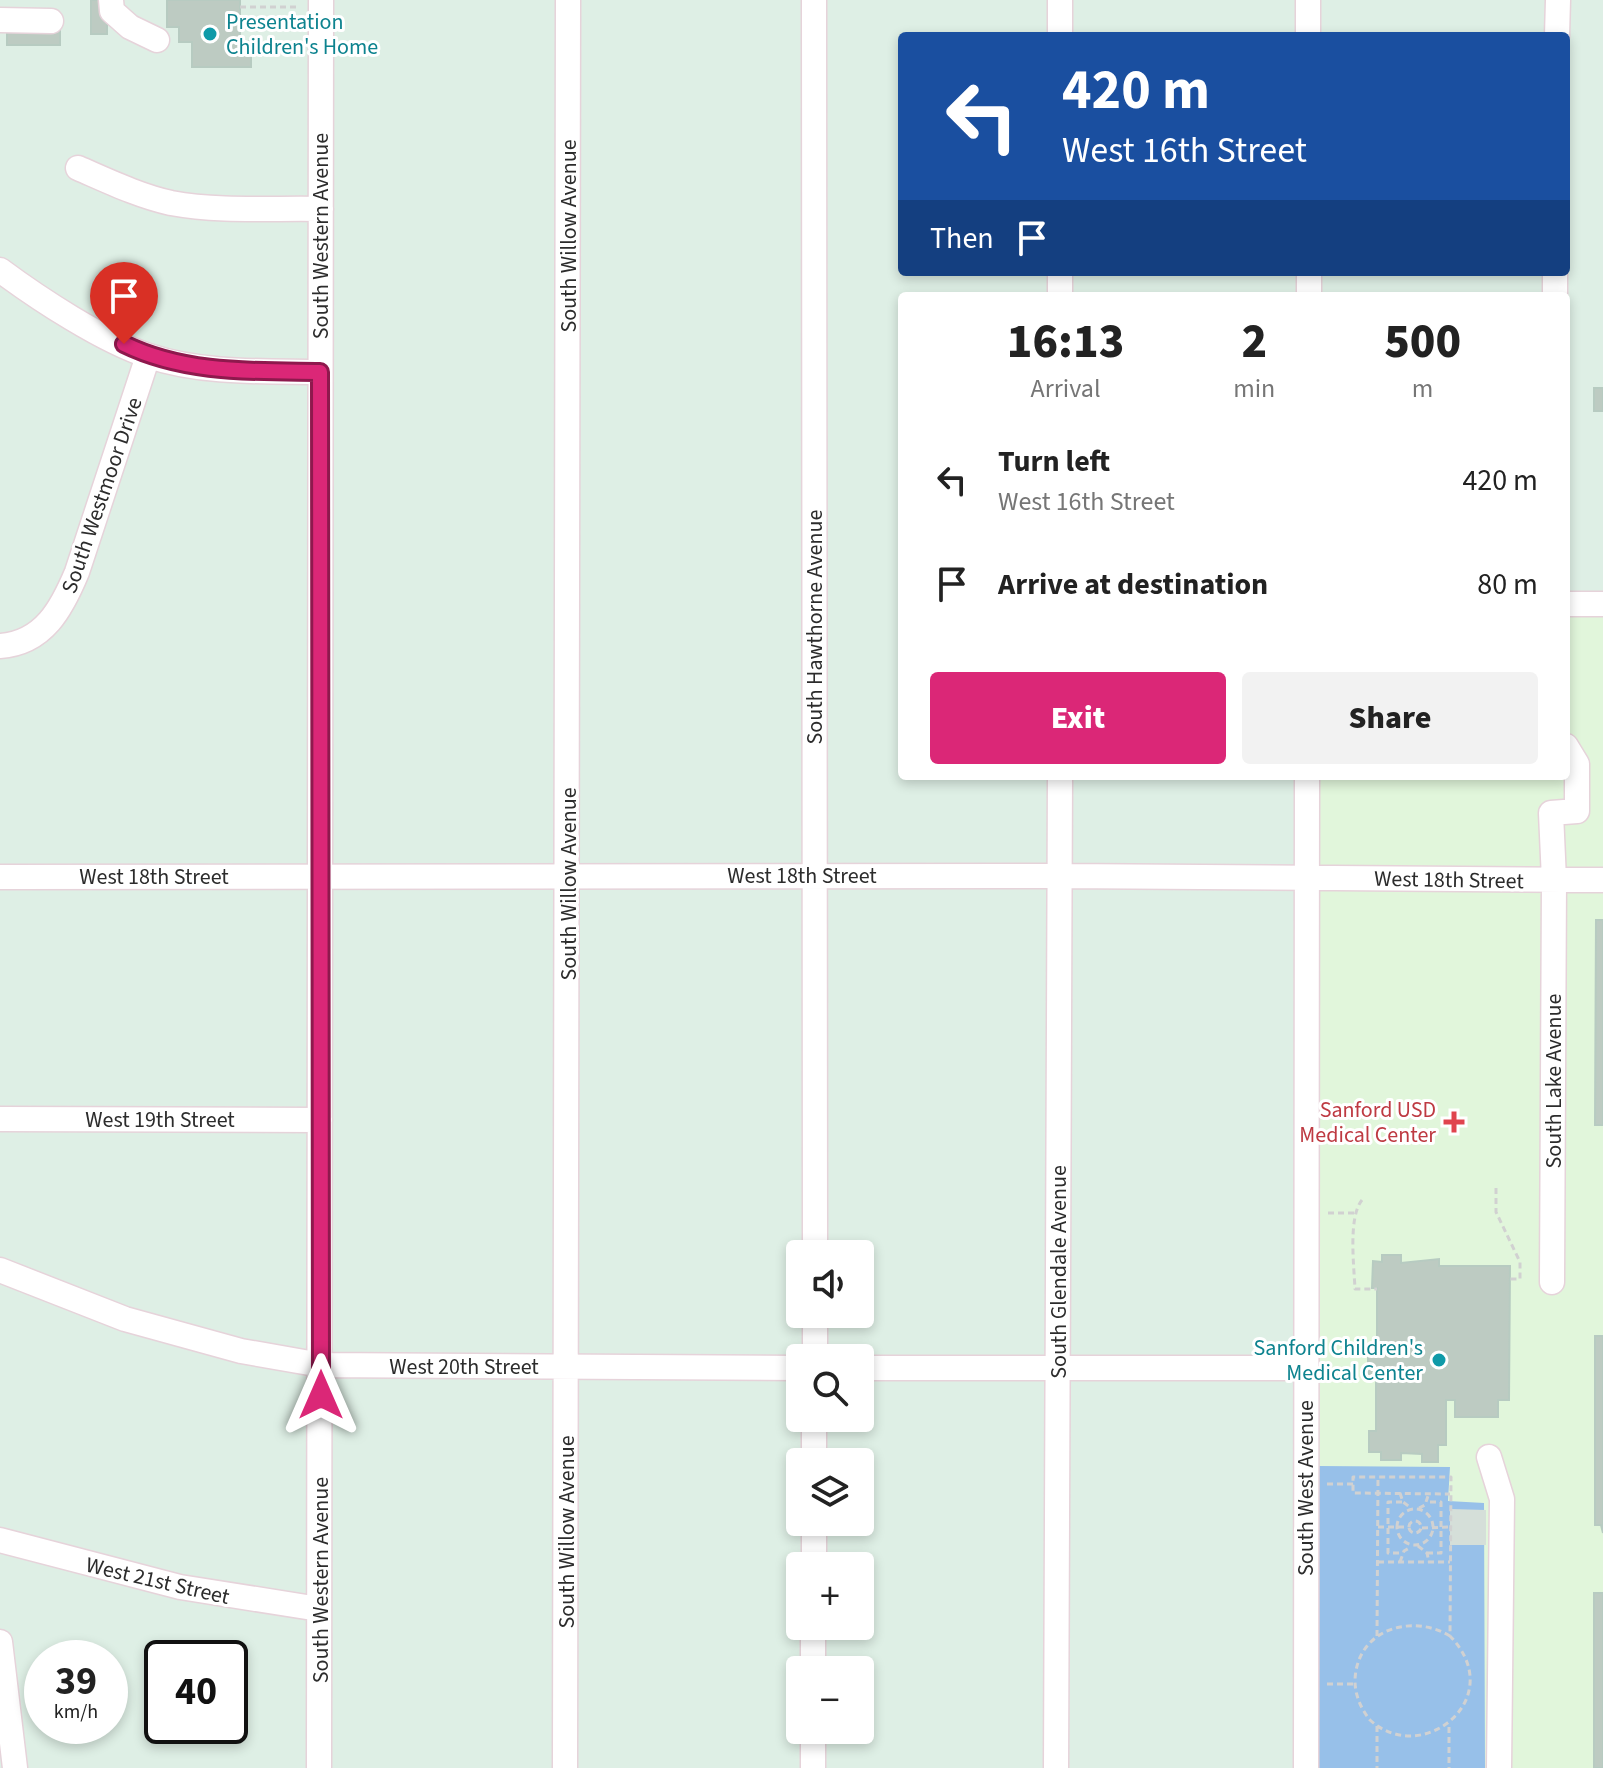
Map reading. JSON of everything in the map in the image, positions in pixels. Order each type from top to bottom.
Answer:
[{"type":"street","points":[[111,0],[112,11],[130,27],[157,40]]},
{"type":"street","name":"South Willow Avenue","points":[[565,1768],[568,0]]},
{"type":"street","name":"South Hawthorne Avenue","points":[[814,0],[815,1240]]},
{"type":"street","points":[[1060,0],[1060,32]]},
{"type":"street","points":[[1308,0],[1308,32]]},
{"type":"street","points":[[1557,32],[1558,0]]},
{"type":"street","name":"South Western Avenue","points":[[319,1768],[321,3]]},
{"type":"street","points":[[0,20],[51,21]]},
{"type":"street","points":[[78,168],[134,192],[170,202],[208,207],[321,209]]},
{"type":"street","points":[[0,270],[35,296],[148,356],[240,371],[320,372]]},
{"type":"street","name":"South Westmoor Drive","points":[[0,646],[14,645],[43,631],[65,601],[148,356]]},
{"type":"street","points":[[1570,604],[1603,604]]},
{"type":"street","name":"South Lake Avenue","points":[[1552,1282],[1554,880],[1551,813],[1577,811],[1577,764],[1570,753]]},
{"type":"street","name":"South Glendale Avenue","points":[[1056,1768],[1060,780]]},
{"type":"street","name":"South West Avenue","points":[[1306,1768],[1307,780]]},
{"type":"street","name":"West 18th Street","points":[[0,877],[814,875],[1603,880]]},
{"type":"street","name":"West 19th Street","points":[[0,1119],[320,1120]]},
{"type":"street","name":"West 20th Street","points":[[0,1270],[125,1319],[241,1351],[321,1365],[786,1368]]},
{"type":"street","points":[[874,1368],[1305,1368]]},
{"type":"street","points":[[1489,1457],[1502,1499],[1499,1768]]},
{"type":"street","name":"West 21st Street","points":[[0,1540],[167,1584],[319,1609]]},
{"type":"street","points":[[0,1642],[15,1768]]},
{"type":"street","points":[[813,1744],[813,1768]]},
{"type":"path","points":[[240,7],[321,3]]},
{"type":"path","points":[[1496,1188],[1496,1212],[1520,1262],[1520,1279],[1510,1279]]},
{"type":"path","points":[[1362,1200],[1355,1213],[1355,1289],[1377,1289]]},
{"type":"path","points":[[1328,1213],[1355,1213]]},
{"type":"path","points":[[1450,1494],[1353,1493],[1353,1477],[1451,1477],[1450,1636]]},
{"type":"path","points":[[1377,1636],[1378,1477]]},
{"type":"path","points":[[1327,1484],[1353,1484]]},
{"type":"path","points":[[1400,1493],[1402,1502]]},
{"type":"path","points":[[1427,1502],[1429,1493]]},
{"type":"path","points":[[1388,1502],[1402,1502],[1426,1512],[1433,1527],[1428,1540],[1403,1553],[1388,1553],[1388,1502]]},
{"type":"path","points":[[1427,1502],[1441,1502],[1441,1553],[1427,1553],[1402,1540],[1397,1527],[1405,1512],[1427,1502]]},
{"type":"path","points":[[1378,1527],[1408,1527],[1414,1521],[1421,1528]]},
{"type":"path","points":[[1408,1527],[1414,1534],[1421,1528],[1450,1527]]},
{"type":"path","points":[[1400,1562],[1403,1553]]},
{"type":"path","points":[[1427,1553],[1429,1562]]},
{"type":"path","points":[[1378,1562],[1450,1562]]},
{"type":"path","points":[[1413,1624],[1426,1625],[1450,1636],[1466,1657],[1471,1682],[1465,1707],[1449,1727],[1426,1738],[1400,1738],[1377,1726],[1361,1706],[1356,1684],[1361,1656],[1377,1636],[1401,1625],[1413,1624]]},
{"type":"path","points":[[1326,1684],[1356,1684]]},
{"type":"path","points":[[1377,1726],[1377,1768]]},
{"type":"path","points":[[1449,1727],[1449,1768]]},
{"type":"shaded area","name":"Sanford USD Medical Center","points":[[1570,604],[1603,604],[1603,1768],[1306,1768],[1307,780],[1570,780]]},
{"type":"shaded area","points":[[1319,1466],[1450,1467],[1448,1501],[1484,1503],[1485,1768],[1318,1768]]},
{"type":"shaded area","points":[[1450,1509],[1486,1510],[1486,1545],[1450,1545]]},
{"type":"building","points":[[91,0],[107,0],[107,34],[91,34]]},
{"type":"building","name":"Presentation Children's Home","points":[[167,0],[240,0],[240,41],[251,41],[251,67],[192,67],[192,42],[179,42],[179,27],[167,27]]},
{"type":"building","points":[[7,27],[60,27],[60,45],[7,45]]},
{"type":"building","points":[[1594,388],[1603,388],[1603,411],[1594,411]]},
{"type":"building","points":[[1596,920],[1603,920],[1603,1125],[1595,1125]]},
{"type":"building","name":"Sanford Children's Medical Center","points":[[1382,1255],[1401,1255],[1401,1263],[1439,1259],[1439,1266],[1510,1266],[1509,1400],[1498,1400],[1498,1417],[1455,1417],[1455,1400],[1446,1400],[1446,1445],[1438,1445],[1438,1462],[1422,1462],[1422,1454],[1401,1453],[1401,1460],[1381,1460],[1381,1452],[1369,1452],[1369,1431],[1376,1431],[1376,1374],[1368,1374],[1368,1346],[1377,1346],[1377,1288],[1372,1288],[1373,1261],[1382,1262]]},
{"type":"building","points":[[1595,1336],[1603,1336],[1603,1533],[1601,1525],[1595,1525]]},
{"type":"building","points":[[1594,1593],[1603,1593],[1603,1768],[1594,1768]]},
{"type":"place","name":"Presentation Children's Home","points":[[210,34]]},
{"type":"place","name":"Sanford USD Medical Center","points":[[1454,1122]]},
{"type":"place","name":"Sanford Children's Medical Center","points":[[1439,1360]]},
{"type":"route","points":[[124,344],[148,356],[196,366],[240,371],[320,372],[321,1395]]}]
